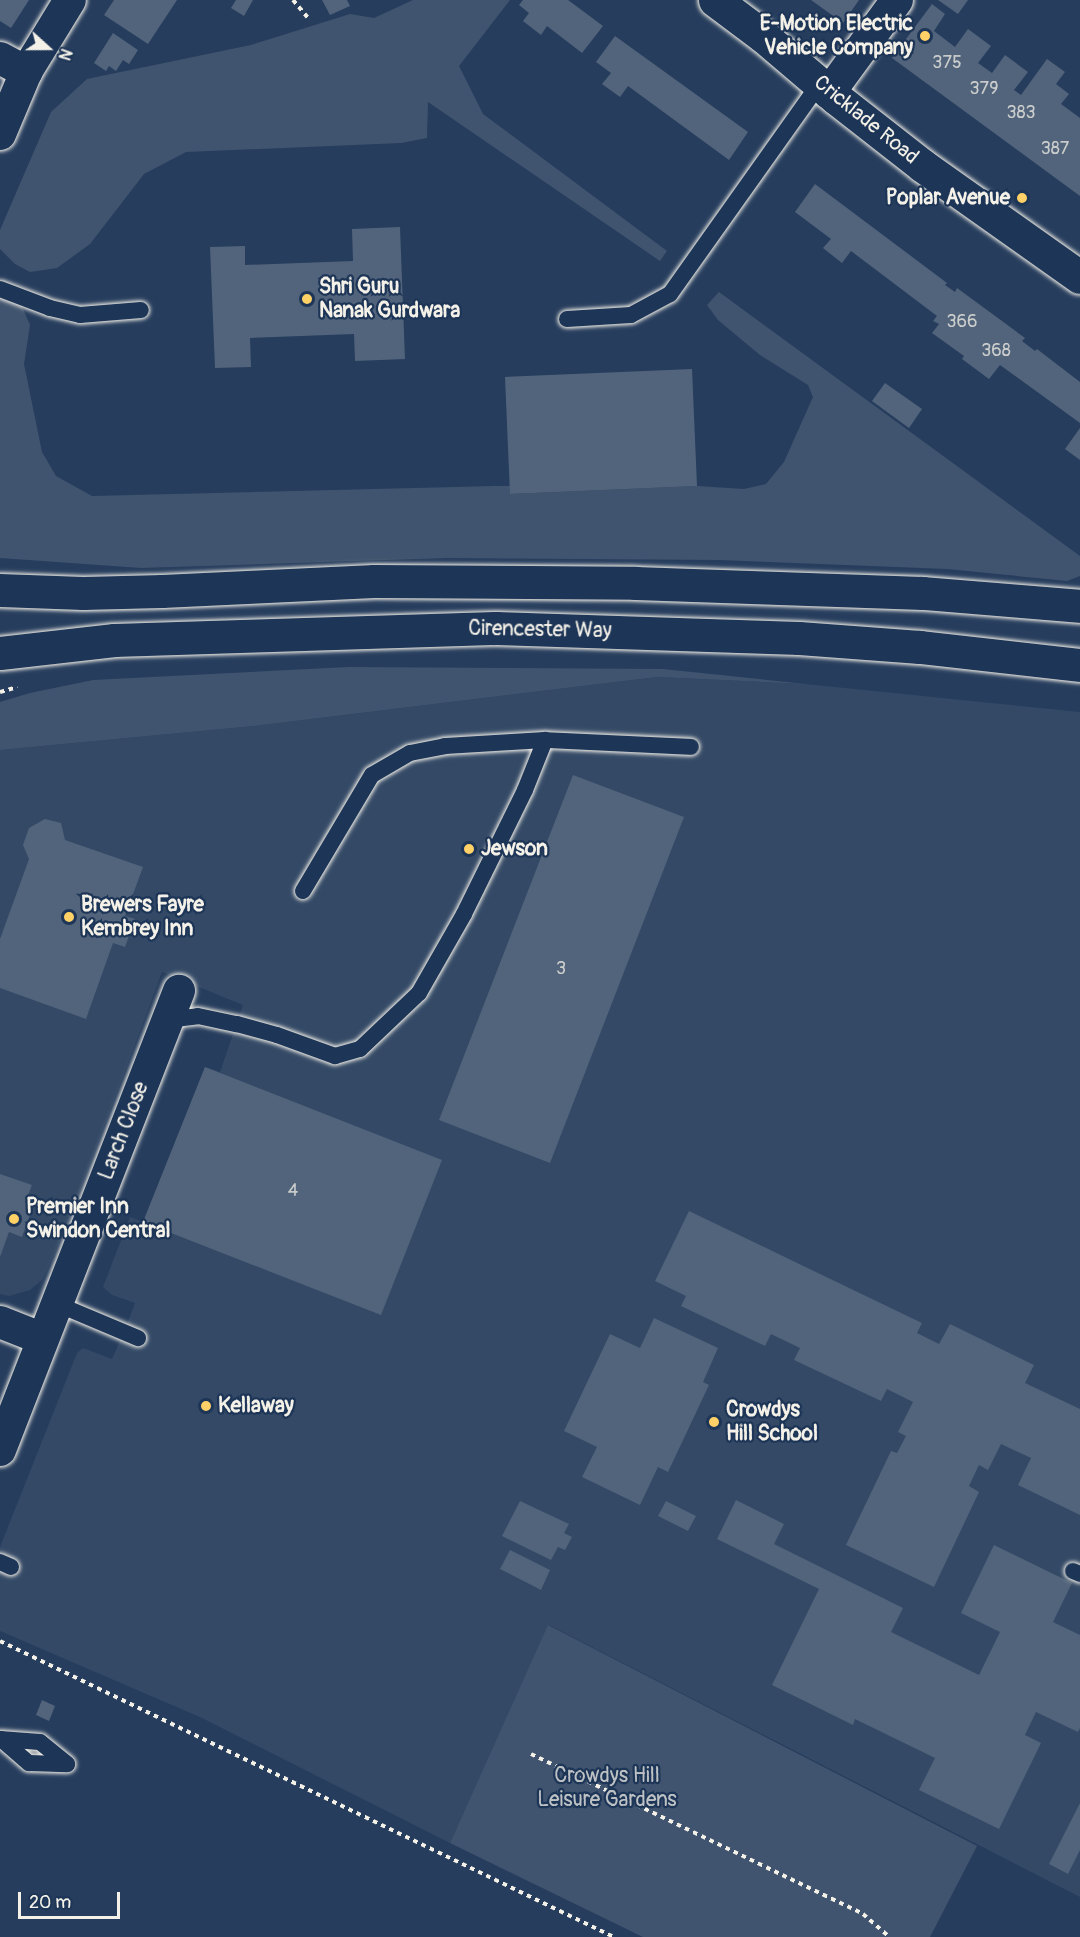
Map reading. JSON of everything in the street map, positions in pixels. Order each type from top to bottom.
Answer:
[{"type":"main road","name":"Cricklade Road","points":[[715,0],[782,51],[824,88],[923,166],[1080,277]]},
{"type":"main road","points":[[0,590],[72,593],[162,591],[374,581],[636,584],[923,593],[1080,606]]},
{"type":"main road","name":"Cirencester Way","points":[[0,653],[114,640],[496,628],[799,638],[931,648],[1080,665]]},
{"type":"street","points":[[0,134],[13,65],[70,0]]},
{"type":"street","points":[[824,88],[897,0]]},
{"type":"street","name":"Larch Close","points":[[0,1450],[179,991]]},
{"type":"street","points":[[0,1322],[43,1339]]},
{"type":"lane","points":[[567,319],[631,315],[670,294],[824,88]]},
{"type":"lane","points":[[0,289],[50,308],[80,315],[141,309]]},
{"type":"lane","points":[[167,1020],[198,1016],[237,1024],[277,1035],[335,1056],[360,1049],[419,993],[464,914],[525,790],[545,740]]},
{"type":"lane","points":[[303,891],[372,775],[410,753],[445,746],[545,740],[691,747]]},
{"type":"lane","points":[[57,1304],[138,1338]]},
{"type":"path","points":[[293,0],[308,18]]},
{"type":"path","points":[[0,1641],[614,1937]]},
{"type":"path","points":[[531,1754],[863,1914],[889,1937]]},
{"type":"shaded area","points":[[657,677],[806,684],[1080,712],[1080,1897],[549,1625],[450,1843],[202,1718],[0,1631],[0,1547],[77,1353],[83,1348],[112,1359],[135,1303],[112,1295],[103,1287],[130,1217],[143,1222],[205,1067],[220,1072],[243,1005],[162,972],[67,1225],[43,1279],[30,1290],[9,1296],[0,1294],[0,750],[254,726]]},
{"type":"green space","points":[[413,0],[510,0],[459,66],[483,114],[667,251],[660,261],[428,102],[427,138],[401,143],[186,152],[144,174],[90,244],[57,268],[30,272],[15,264],[0,249],[0,230],[51,112],[87,79],[251,45],[350,14],[374,18]]},
{"type":"green space","points":[[719,292],[1080,556],[1080,576],[1067,581],[947,569],[720,560],[447,558],[141,568],[0,558],[0,295],[21,304],[30,325],[24,364],[42,452],[56,476],[92,496],[495,486],[510,486],[510,494],[697,486],[744,489],[766,484],[784,462],[813,397],[808,385],[760,355],[718,320],[707,305]]},
{"type":"green space","points":[[348,667],[663,669],[806,684],[657,677],[254,726],[0,750],[0,702],[30,693],[93,680]]},
{"type":"green space","name":"Crowdys Hill Leisure Gardens","points":[[548,1625],[977,1846],[930,1937],[643,1937],[450,1843]]},
{"type":"building","points":[[0,0],[29,0],[11,28],[0,21]]},
{"type":"building","points":[[114,0],[177,0],[148,44],[104,15]]},
{"type":"building","points":[[236,0],[253,0],[244,16],[231,8]]},
{"type":"building","points":[[322,0],[347,0],[350,6],[330,15]]},
{"type":"building","points":[[523,0],[568,0],[603,26],[582,53],[547,26],[541,35],[523,21],[529,13],[519,5]]},
{"type":"building","points":[[811,0],[859,0],[843,23]]},
{"type":"building","points":[[938,0],[968,0],[958,14]]},
{"type":"building","points":[[932,4],[945,14],[934,31],[955,47],[968,29],[991,46],[978,63],[992,73],[1005,55],[1028,72],[1014,90],[1021,95],[1047,59],[1065,72],[1056,84],[1069,94],[1061,104],[1080,118],[1080,196],[892,58]]},
{"type":"building","points":[[113,33],[138,50],[129,64],[123,60],[116,71],[109,66],[106,71],[94,63]]},
{"type":"building","points":[[615,36],[748,132],[729,160],[628,86],[620,97],[602,84],[611,73],[596,62]]},
{"type":"building","points":[[815,184],[947,283],[945,285],[955,292],[957,288],[1025,338],[1022,341],[1035,351],[1037,349],[1080,382],[1080,423],[1000,365],[989,379],[962,359],[964,356],[932,333],[939,324],[933,321],[937,316],[851,251],[842,263],[823,248],[831,239],[795,212]]},
{"type":"building","name":"Shri Guru Nanak Gurdwara","points":[[400,227],[405,359],[355,361],[354,334],[250,338],[251,367],[215,368],[210,247],[245,246],[245,265],[353,261],[352,229]]},
{"type":"building","points":[[692,369],[697,486],[510,494],[505,377]]},
{"type":"building","points":[[885,383],[922,409],[909,428],[872,401]]},
{"type":"building","points":[[1080,428],[1080,460],[1065,449]]},
{"type":"building","points":[[573,775],[684,817],[550,1163],[439,1120]]},
{"type":"building","name":"Brewers Fayre Kembrey Inn","points":[[45,819],[61,823],[65,840],[143,867],[125,916],[135,919],[125,947],[113,943],[86,1019],[0,988],[0,939],[29,859],[23,845],[29,828]]},
{"type":"building","points":[[205,1067],[442,1160],[381,1315],[143,1222]]},
{"type":"building","name":"Premier Inn Swindon Central","points":[[0,1174],[32,1185],[25,1203],[33,1206],[22,1237],[9,1232],[0,1257]]},
{"type":"building","points":[[689,1211],[922,1323],[917,1333],[939,1344],[950,1324],[1034,1365],[1025,1383],[1080,1409],[1080,1515],[1018,1485],[1031,1458],[1001,1444],[988,1470],[979,1465],[969,1486],[979,1492],[934,1587],[846,1545],[891,1451],[897,1453],[906,1436],[898,1432],[913,1402],[887,1389],[881,1401],[794,1360],[800,1348],[771,1334],[765,1346],[681,1306],[686,1296],[655,1281]]},
{"type":"building","points":[[654,1318],[718,1348],[703,1382],[709,1385],[668,1472],[658,1467],[640,1505],[582,1477],[597,1447],[564,1431],[610,1334],[640,1348]]},
{"type":"building","points":[[736,1500],[784,1524],[774,1544],[903,1608],[891,1632],[979,1675],[1000,1632],[961,1613],[994,1545],[1072,1583],[1053,1622],[1080,1635],[1080,1728],[1078,1732],[1036,1712],[1025,1735],[1041,1743],[999,1829],[919,1790],[935,1758],[855,1719],[853,1725],[772,1685],[819,1589],[717,1539]]},
{"type":"building","points":[[520,1501],[569,1524],[564,1533],[572,1537],[565,1550],[558,1547],[551,1560],[502,1536]]},
{"type":"building","points":[[666,1501],[696,1516],[688,1531],[658,1516]]},
{"type":"building","points":[[510,1550],[550,1570],[541,1590],[500,1569]]},
{"type":"building","points":[[42,1700],[55,1706],[49,1721],[36,1715]]},
{"type":"building","points":[[1080,1803],[1080,1850],[1068,1874],[1049,1864]]},
{"type":"place","name":"E-Motion Electric Vehicle Company","points":[[925,36]]},
{"type":"place","name":"Poplar Avenue","points":[[1022,198]]},
{"type":"place","name":"Shri Guru Nanak Gurdwara","points":[[307,299]]},
{"type":"place","name":"Jewson","points":[[469,849]]},
{"type":"place","name":"Brewers Fayre Kembrey Inn","points":[[69,917]]},
{"type":"place","name":"Premier Inn Swindon Central","points":[[14,1219]]},
{"type":"place","name":"Kellaway","points":[[206,1406]]},
{"type":"place","name":"Crowdys Hill School","points":[[714,1422]]}]
